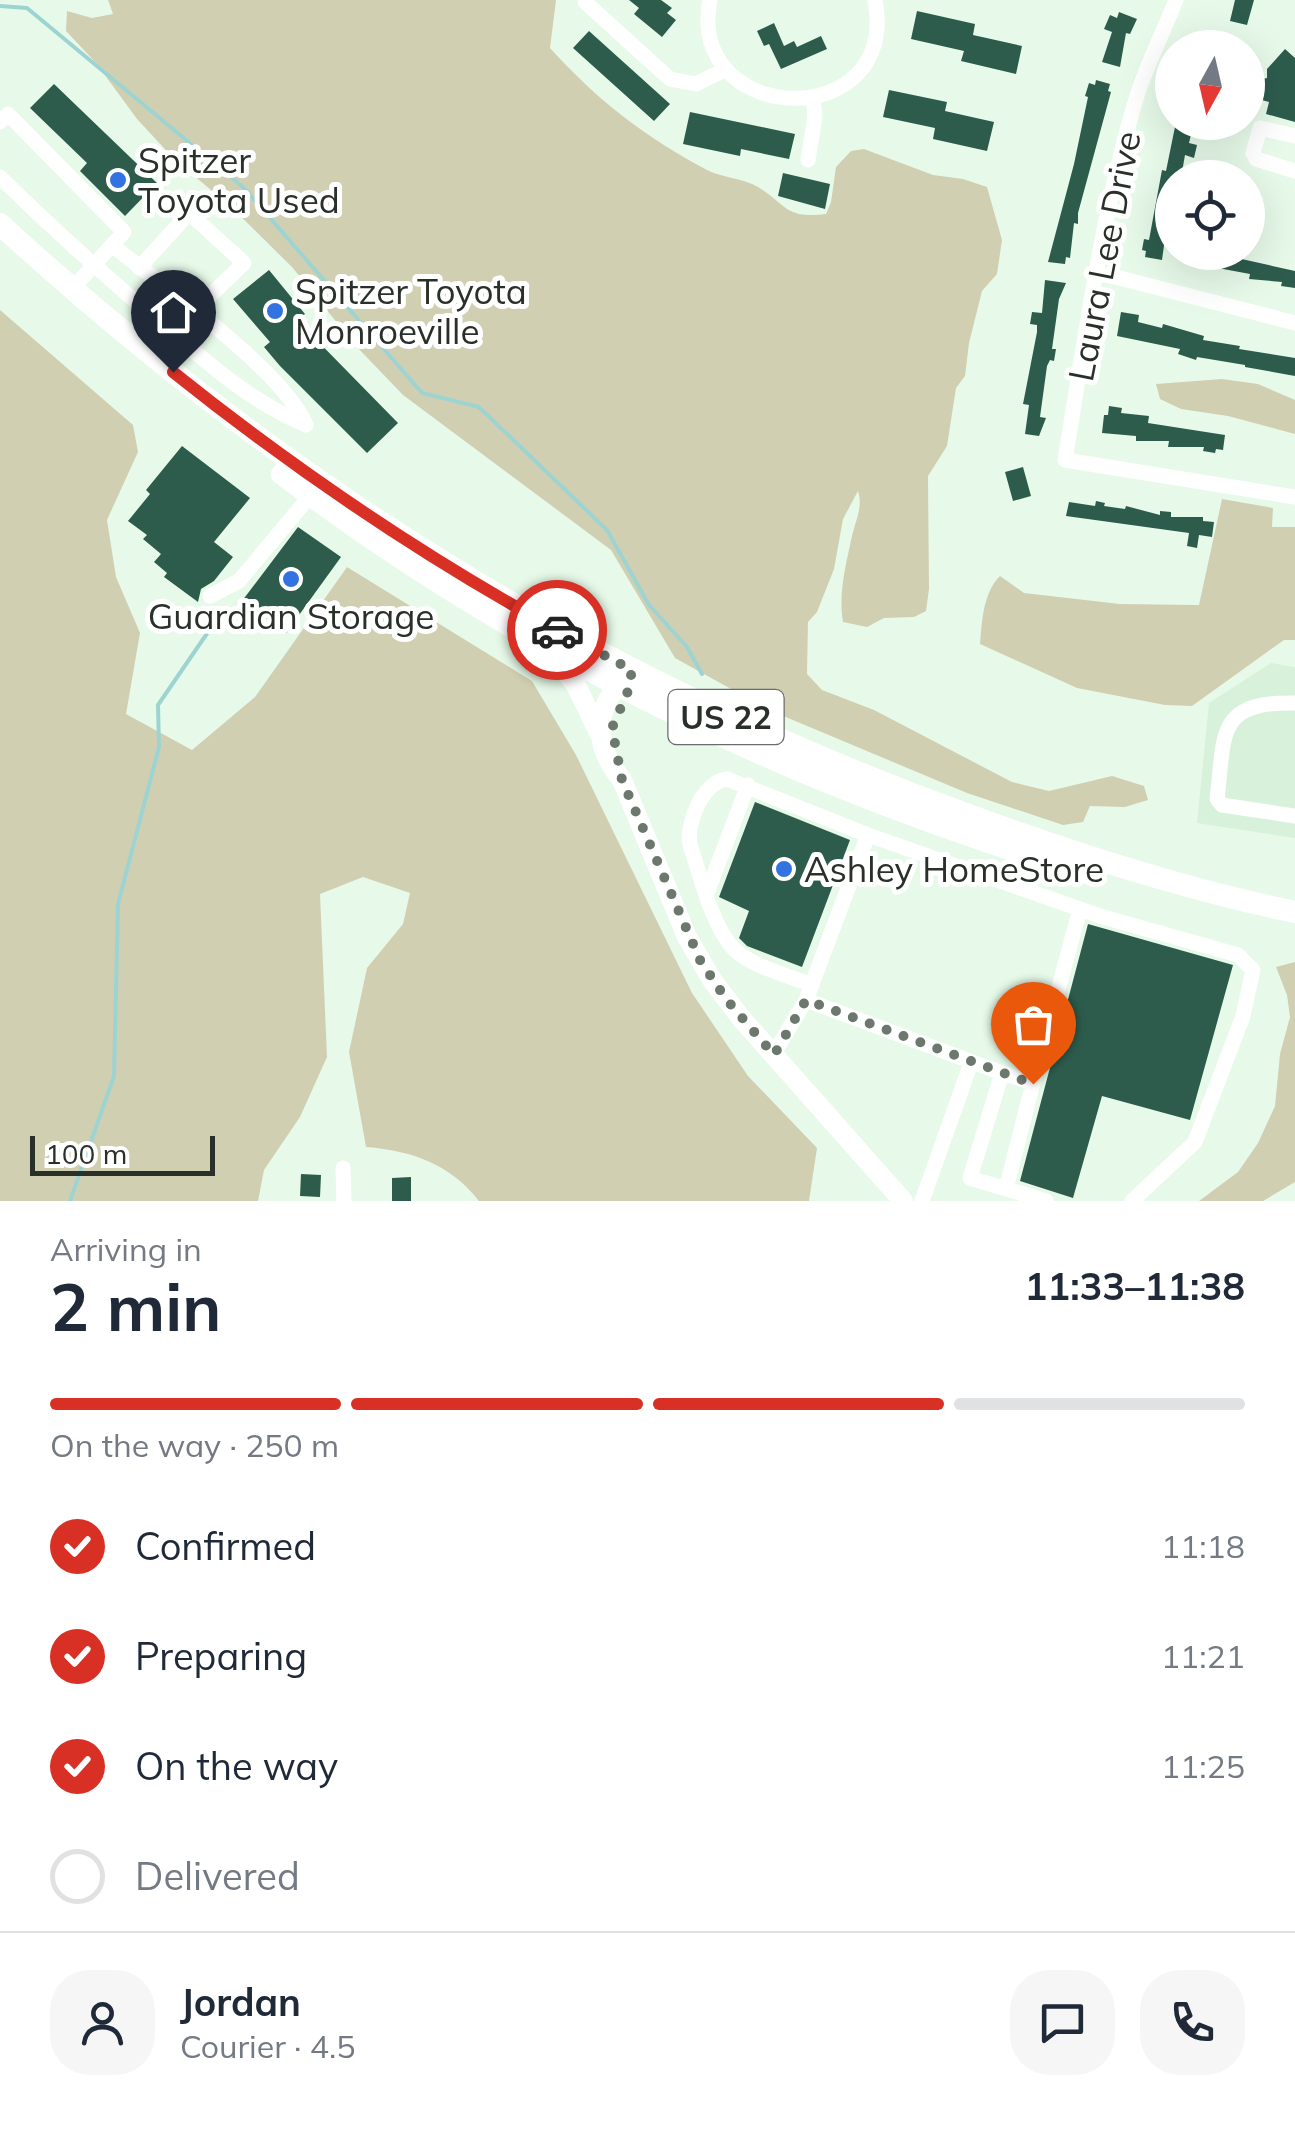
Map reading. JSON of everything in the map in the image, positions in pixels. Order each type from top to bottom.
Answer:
[{"type":"highway","name":"US 22","points":[[0,224],[198,392],[352,506],[625,682],[752,751],[929,822],[1084,873],[1295,928]]},
{"type":"highway","name":"US 22","points":[[0,244],[138,364],[310,496],[424,576],[549,650],[948,808],[1089,858],[1295,912]]},
{"type":"main road","points":[[549,650],[576,685],[608,764],[622,780]]},
{"type":"main road","points":[[600,737],[600,718],[625,682]]},
{"type":"main road","points":[[625,682],[612,728],[622,780],[700,960],[726,999],[903,1201]]},
{"type":"street","points":[[710,0],[710,39],[726,70],[746,87],[785,100],[813,98],[843,86],[870,55],[878,21],[875,0]]},
{"type":"street","name":"Laura Lee Drive","points":[[1176,0],[1137,96],[1096,272],[1065,460],[1295,497]]},
{"type":"street","points":[[584,2],[670,79],[696,84],[726,70]]},
{"type":"street","points":[[808,160],[815,117],[813,98]]},
{"type":"street","points":[[0,122],[8,114],[124,232],[72,289]]},
{"type":"street","points":[[1295,136],[1260,128],[1253,153],[1256,158],[1295,171]]},
{"type":"street","points":[[0,177],[94,265],[242,391],[306,425],[299,407],[262,371],[112,245]]},
{"type":"street","points":[[140,268],[189,213],[244,263],[194,311]]},
{"type":"street","points":[[1096,272],[1295,323]]},
{"type":"street","points":[[242,391],[262,371]]},
{"type":"street","points":[[210,596],[239,580],[310,496]]},
{"type":"street","points":[[1295,703],[1270,702],[1233,716],[1226,728],[1218,799],[1222,805],[1295,816]]},
{"type":"street","points":[[1033,1084],[809,993],[732,948],[721,929],[690,845],[690,832],[706,790],[715,781],[727,779],[748,785],[868,835],[1080,909],[1238,955],[1253,970],[1243,1016],[1195,1142],[1132,1201]]},
{"type":"street","points":[[707,892],[748,785]]},
{"type":"street","points":[[774,1055],[809,993],[868,835]]},
{"type":"street","points":[[1006,1189],[1080,909]]},
{"type":"street","points":[[922,1201],[971,1062]]},
{"type":"street","points":[[1002,1073],[970,1178],[1046,1201]]},
{"type":"street","points":[[342,1168],[344,1201]]},
{"type":"shaded area","points":[[108,0],[556,0],[550,48],[586,85],[643,131],[684,157],[713,173],[752,184],[794,213],[826,214],[836,167],[851,151],[864,149],[933,175],[987,187],[1002,240],[997,274],[982,291],[965,376],[956,388],[947,446],[928,476],[926,611],[914,617],[884,618],[867,627],[843,622],[842,590],[859,508],[858,491],[843,519],[834,569],[817,612],[808,622],[807,674],[822,690],[874,710],[1012,782],[1049,791],[1112,776],[1144,786],[1148,800],[1125,807],[1090,806],[1083,822],[1063,825],[967,793],[769,710],[675,658],[611,550],[403,395],[355,345],[292,267],[229,205],[175,160],[137,119],[96,63],[66,31],[67,11],[92,18],[113,14]]},
{"type":"shaded area","points":[[0,310],[133,425],[138,452],[107,520],[116,577],[140,633],[126,714],[192,750],[255,697],[347,567],[532,681],[576,755],[692,993],[748,1076],[817,1148],[809,1201],[479,1201],[456,1178],[429,1162],[366,1147],[349,1052],[367,968],[403,924],[410,893],[363,877],[320,894],[327,1057],[300,1117],[264,1170],[258,1201],[0,1201]]},
{"type":"shaded area","points":[[1222,379],[1258,384],[1295,400],[1295,434],[1228,416],[1181,409],[1160,399],[1156,384]]},
{"type":"shaded area","points":[[1222,499],[1273,508],[1272,527],[1295,527],[1295,640],[1284,640],[1192,706],[1165,705],[1077,688],[980,644],[987,599],[1000,576],[1024,593],[1120,604],[1199,605]]},
{"type":"shaded area","points":[[1271,663],[1295,667],[1295,838],[1197,823],[1209,703]]},
{"type":"shaded area","points":[[1295,962],[1295,1182],[1263,1201],[1199,1201],[1238,1172],[1258,1143],[1275,1106],[1280,1054],[1290,1017],[1287,995],[1276,967]]},
{"type":"building","points":[[629,0],[661,0],[672,8],[667,13],[676,20],[662,37],[634,14],[639,8]]},
{"type":"building","points":[[1235,0],[1254,0],[1247,25],[1230,21]]},
{"type":"building","points":[[917,11],[975,24],[973,35],[1022,46],[1016,74],[961,61],[964,51],[911,39]]},
{"type":"building","points":[[1119,12],[1137,19],[1130,34],[1126,33],[1120,67],[1102,62],[1112,32],[1104,29],[1110,15],[1117,18]]},
{"type":"building","points":[[774,23],[784,46],[794,41],[797,47],[821,36],[827,49],[781,69],[769,44],[764,46],[757,31]]},
{"type":"building","points":[[589,31],[670,104],[654,121],[573,48]]},
{"type":"building","points":[[1285,49],[1295,58],[1295,122],[1266,114],[1267,69]]},
{"type":"building","points":[[1096,80],[1110,84],[1111,92],[1078,224],[1074,223],[1070,258],[1066,257],[1065,264],[1048,262],[1074,164],[1088,97],[1085,96],[1089,83],[1095,85]]},
{"type":"building","points":[[54,84],[157,183],[125,216],[80,171],[87,163],[30,108]]},
{"type":"building","points":[[889,90],[947,102],[945,111],[994,122],[987,151],[933,139],[935,128],[883,117]]},
{"type":"building","points":[[690,112],[795,134],[789,159],[741,149],[740,156],[683,144]]},
{"type":"building","points":[[1172,140],[1190,140],[1197,145],[1194,158],[1185,155],[1184,160],[1168,160]]},
{"type":"building","points":[[783,173],[830,184],[825,209],[778,196]]},
{"type":"building","points":[[1155,208],[1155,259],[1145,257],[1146,251],[1142,250],[1144,239],[1149,240]]},
{"type":"building","points":[[1265,264],[1295,271],[1295,288],[1281,286],[1282,282],[1249,279],[1250,274],[1228,270],[1265,270]]},
{"type":"building","points":[[269,270],[305,314],[297,320],[398,423],[367,453],[280,366],[264,347],[270,342],[233,299]]},
{"type":"building","points":[[1045,280],[1066,283],[1059,299],[1054,361],[1050,360],[1047,366],[1040,417],[1046,418],[1039,436],[1025,434],[1029,405],[1023,404],[1037,332],[1037,325],[1030,324],[1032,312],[1042,313]]},
{"type":"building","points":[[1121,312],[1139,315],[1138,322],[1162,328],[1163,324],[1204,336],[1203,340],[1295,358],[1295,376],[1197,357],[1196,360],[1178,354],[1180,349],[1117,336]]},
{"type":"building","points":[[1109,406],[1122,408],[1121,413],[1149,416],[1148,423],[1225,435],[1223,450],[1216,449],[1215,453],[1203,451],[1204,447],[1168,447],[1169,441],[1136,441],[1136,436],[1102,433]]},
{"type":"building","points":[[182,446],[250,498],[214,542],[233,557],[214,581],[201,589],[198,602],[164,577],[167,573],[154,562],[161,554],[143,539],[147,535],[128,521],[150,494],[146,490]]},
{"type":"building","points":[[1023,467],[1031,496],[1013,501],[1005,472]]},
{"type":"building","points":[[1096,501],[1105,503],[1104,506],[1126,506],[1160,515],[1160,511],[1171,512],[1171,517],[1203,517],[1203,521],[1214,522],[1212,537],[1199,535],[1197,548],[1187,546],[1189,533],[1066,516],[1069,502],[1095,506]]},
{"type":"building","name":"Guardian Storage","points":[[298,527],[341,557],[286,633],[242,601]]},
{"type":"building","name":"Ashley HomeStore","points":[[755,802],[850,840],[802,967],[747,946],[739,938],[749,911],[719,897]]},
{"type":"building","points":[[1088,924],[1233,965],[1190,1120],[1102,1096],[1073,1198],[1020,1181]]},
{"type":"building","points":[[301,1174],[321,1175],[320,1197],[300,1196]]},
{"type":"building","points":[[411,1177],[411,1201],[392,1201],[392,1178]]},
{"type":"waterway","points":[[0,6],[27,8],[244,188],[422,393],[479,407],[607,530],[649,605],[687,647],[702,674]]},
{"type":"waterway","points":[[70,1201],[114,1076],[118,904],[159,747],[158,705],[219,616]]},
{"type":"way so far","points":[[557,630],[632,670],[628,691],[612,728],[622,780],[687,937],[726,999],[774,1055],[806,1000],[1033,1084]]},
{"type":"place","name":"Spitzer Toyota Used","points":[[118,180]]},
{"type":"place","name":"Spitzer Toyota Monroeville","points":[[275,311]]},
{"type":"place","name":"Guardian Storage","points":[[291,579]]},
{"type":"place","name":"Ashley HomeStore","points":[[784,869]]},
{"type":"route","points":[[173,372],[352,506],[455,572],[557,630]]}]
